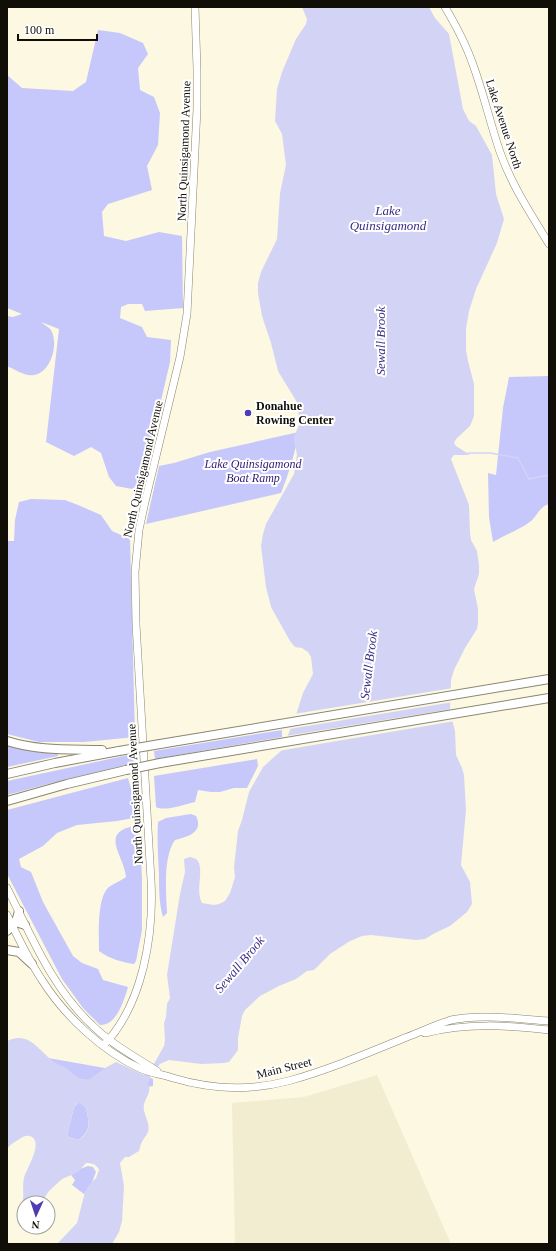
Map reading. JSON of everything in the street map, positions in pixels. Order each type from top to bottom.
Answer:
[{"type":"highway","points":[[7,774],[119,751],[549,679]]},
{"type":"highway","points":[[7,801],[67,784],[160,763],[549,698]]},
{"type":"highway","points":[[7,741],[44,749],[119,751]]},
{"type":"highway","points":[[19,911],[10,923],[25,925]]},
{"type":"highway","points":[[7,950],[19,952],[32,964]]},
{"type":"main road","name":"North Quinsigamond Avenue","points":[[103,1046],[109,1040],[123,1018],[138,985],[147,950],[151,919],[151,875],[136,624],[136,550],[145,502],[180,357],[186,319],[190,272],[197,109],[195,7]]},
{"type":"main road","name":"Lake Avenue North","points":[[444,7],[459,32],[472,61],[496,140],[514,185],[536,226],[549,244]]},
{"type":"main road","name":"Main Street","points":[[7,888],[25,925],[61,989],[79,1013],[109,1040],[144,1066]]},
{"type":"main road","name":"Main Street","points":[[10,923],[42,981],[85,1030],[103,1046],[129,1063],[144,1066],[162,1074],[193,1083],[210,1086],[246,1088],[268,1086],[317,1072],[449,1020],[481,1017],[511,1017],[549,1021]]},
{"type":"main road","name":"Main Street","points":[[408,1037],[452,1028],[485,1026],[549,1030]]},
{"type":"shaded area","points":[[377,1075],[451,1244],[235,1244],[232,1103],[304,1097]]},
{"type":"green space","points":[[98,30],[120,33],[143,43],[148,54],[138,68],[140,90],[154,97],[160,113],[158,145],[147,166],[152,190],[108,204],[102,212],[104,236],[126,241],[159,232],[182,236],[183,308],[145,311],[142,304],[128,304],[121,307],[120,318],[142,327],[147,337],[171,340],[170,362],[142,482],[132,489],[116,486],[109,477],[101,453],[91,447],[74,456],[46,442],[59,329],[41,322],[51,330],[54,350],[49,363],[40,373],[27,375],[7,366],[7,316],[13,317],[22,314],[7,308],[7,75],[22,88],[73,91],[86,82]]},
{"type":"green space","points":[[549,376],[549,504],[543,507],[527,524],[493,542],[489,517],[488,473],[496,475],[503,408],[509,377]]},
{"type":"green space","name":"Lake Quinsigamond Boat Ramp","points":[[299,432],[292,463],[281,493],[146,524],[159,466],[210,452]]},
{"type":"green space","points":[[31,499],[65,500],[78,505],[101,515],[112,531],[130,539],[135,737],[84,742],[39,742],[7,734],[7,541],[14,541],[15,520],[19,502]]},
{"type":"green space","points":[[282,730],[282,737],[155,759],[154,751]]},
{"type":"green space","points":[[7,744],[29,751],[58,754],[58,756],[7,767]]},
{"type":"green space","points":[[133,754],[134,763],[7,795],[7,781]]},
{"type":"green space","points":[[257,759],[258,766],[247,788],[234,788],[220,792],[198,790],[195,802],[164,809],[156,807],[154,776]]},
{"type":"green space","points":[[128,778],[139,817],[77,825],[57,833],[43,846],[19,859],[21,867],[31,872],[43,902],[73,956],[82,963],[98,969],[103,980],[128,987],[122,1005],[115,1017],[106,1024],[100,1025],[83,1008],[62,979],[7,874],[7,810]]},
{"type":"green space","points":[[191,814],[196,816],[198,822],[196,830],[185,837],[175,840],[171,847],[166,875],[167,913],[163,917],[160,895],[158,822],[166,818]]},
{"type":"green space","points":[[134,826],[140,831],[142,930],[136,961],[134,964],[116,960],[99,951],[99,918],[104,894],[107,889],[126,877],[116,846],[116,839],[118,834],[124,829]]},
{"type":"green space","points":[[37,1056],[144,1075],[153,1079],[153,1086],[141,1088],[81,1083]]},
{"type":"green space","points":[[78,1103],[81,1103],[86,1108],[88,1126],[86,1133],[78,1140],[67,1135],[74,1107]]},
{"type":"green space","points":[[88,1166],[93,1167],[96,1172],[91,1185],[84,1194],[72,1185],[75,1180],[71,1175]]},
{"type":"water","name":"Lake Quinsigamond","points":[[302,7],[429,7],[435,18],[449,34],[463,109],[469,121],[476,126],[492,155],[496,194],[504,219],[497,243],[476,289],[469,311],[466,329],[466,350],[474,384],[474,416],[470,426],[456,439],[454,443],[470,455],[454,455],[451,459],[469,505],[471,540],[477,551],[479,565],[479,574],[474,589],[478,609],[477,629],[454,670],[451,680],[450,712],[455,731],[456,755],[464,775],[466,810],[461,865],[470,882],[472,904],[467,912],[450,926],[425,939],[416,940],[371,935],[362,936],[350,941],[330,954],[314,970],[307,971],[296,979],[260,996],[245,1010],[242,1016],[238,1038],[238,1050],[229,1062],[201,1064],[169,1060],[160,1064],[150,1077],[148,1084],[149,1092],[144,1104],[144,1111],[149,1128],[148,1132],[141,1143],[139,1151],[129,1157],[125,1157],[120,1163],[124,1186],[122,1221],[119,1232],[112,1244],[57,1244],[77,1223],[85,1192],[96,1178],[99,1170],[95,1165],[86,1163],[78,1172],[62,1179],[46,1195],[23,1195],[23,1181],[33,1157],[36,1145],[35,1140],[32,1137],[26,1136],[13,1143],[7,1150],[7,1041],[15,1038],[28,1040],[54,1062],[82,1079],[90,1079],[116,1062],[144,1075],[155,1062],[164,1046],[165,1040],[164,1023],[167,1004],[170,998],[167,975],[185,872],[184,859],[190,857],[198,861],[200,866],[199,893],[202,903],[214,905],[225,901],[230,893],[235,877],[234,867],[238,831],[249,792],[263,767],[282,750],[303,693],[313,674],[311,657],[308,652],[302,648],[295,647],[290,641],[271,607],[266,587],[261,546],[263,534],[266,524],[294,474],[297,454],[294,437],[299,425],[298,404],[278,371],[262,316],[258,293],[258,283],[261,272],[277,239],[280,193],[286,165],[282,134],[275,121],[277,89],[282,72],[296,39],[306,24],[307,19]],"holes":[[[80,1103],[86,1108],[88,1118],[86,1134],[78,1140],[69,1137],[67,1135],[74,1107]]]},
{"type":"pier","points":[[453,688],[453,702],[289,729],[294,714]]},
{"type":"pier","points":[[452,709],[455,721],[278,751],[286,736]]},
{"type":"waterway","points":[[468,453],[490,453],[518,458],[529,479],[549,475]]},
{"type":"place","name":"Donahue Rowing Center","points":[[248,413]]},
{"type":"water label","name":"Sewall Brook","points":[[380,341]]},
{"type":"water label","name":"Sewall Brook","points":[[368,665]]},
{"type":"water label","name":"Sewall Brook","points":[[239,964]]}]
